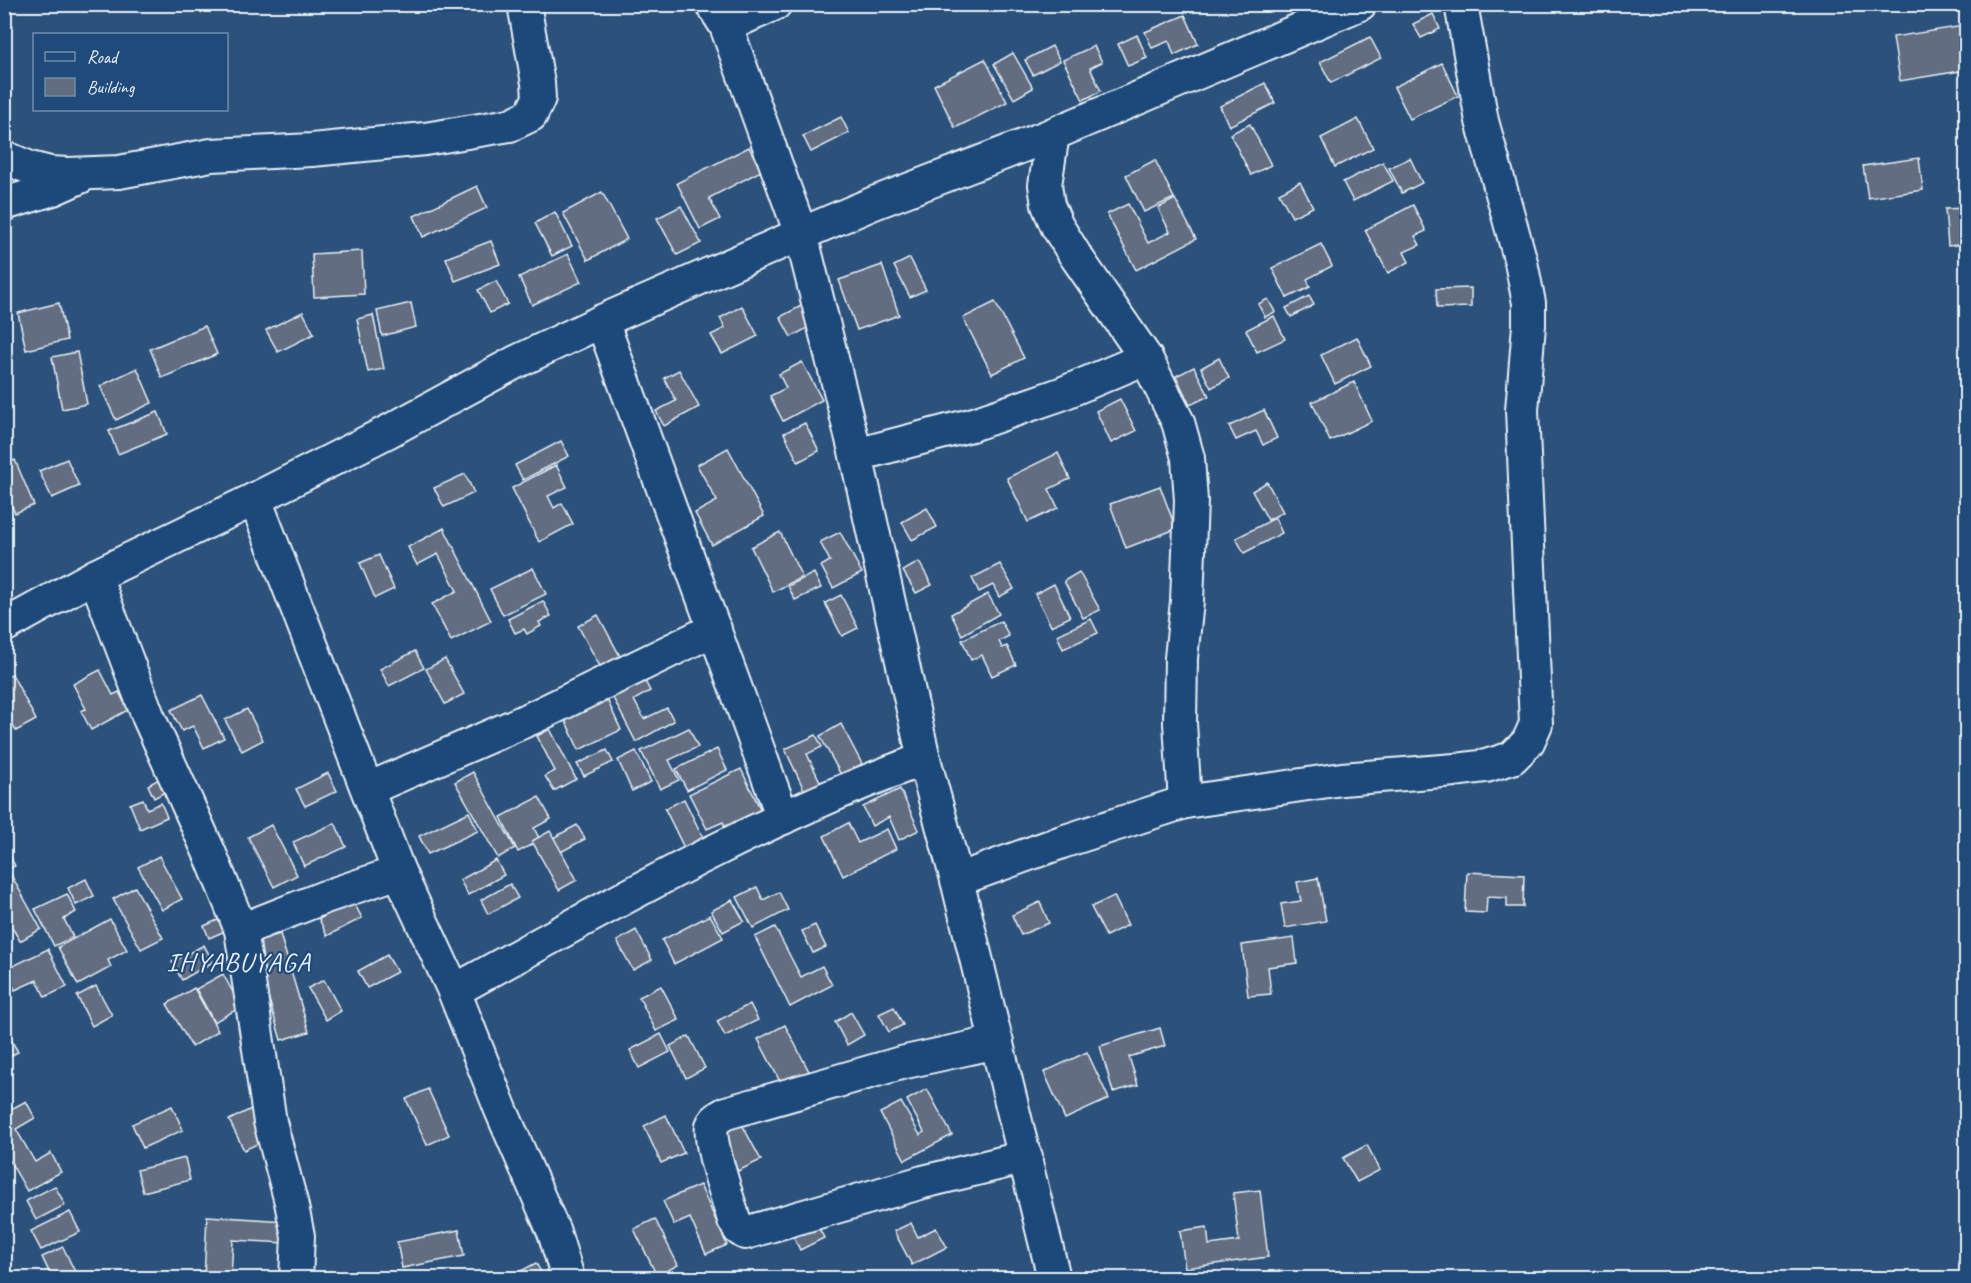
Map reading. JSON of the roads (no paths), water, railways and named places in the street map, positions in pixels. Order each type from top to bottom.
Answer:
[{"type":"street","points":[[4,157],[30,168],[50,173],[119,172],[211,154],[312,150],[425,139],[510,125],[531,115],[539,98],[524,4]]},
{"type":"street","points":[[775,4],[719,15],[801,234],[856,455],[924,759],[957,880],[1054,1278]]},
{"type":"street","points":[[4,626],[95,576],[255,499],[514,363],[602,321],[801,234],[1053,134],[1360,4]]},
{"type":"street","points":[[957,880],[1062,842],[1185,802],[1342,779],[1486,766],[1512,758],[1528,742],[1536,724],[1522,410],[1529,303],[1521,262],[1482,122],[1461,4]]},
{"type":"street","points":[[1053,134],[1045,185],[1048,205],[1057,226],[1075,255],[1146,358],[1178,422],[1188,458],[1191,512],[1181,669],[1180,723],[1185,802]]},
{"type":"street","points":[[4,204],[53,189],[89,173]]},
{"type":"street","points":[[602,321],[783,818]]},
{"type":"street","points":[[856,455],[971,425],[1061,394],[1146,358]]},
{"type":"street","points":[[255,499],[399,872],[454,991],[501,1110],[554,1232],[568,1278]]},
{"type":"street","points":[[95,576],[148,716],[210,854],[241,930],[270,1122],[298,1236],[296,1278]]},
{"type":"street","points":[[368,789],[534,717],[715,629]]},
{"type":"street","points":[[454,991],[600,911],[783,818],[863,781],[924,759]]},
{"type":"street","points":[[241,930],[325,897],[399,872]]},
{"type":"street","points":[[997,1042],[901,1064],[726,1113],[715,1120],[712,1126],[712,1140],[734,1220],[739,1229],[745,1233],[923,1182],[1026,1157]]},
{"type":"district","name":"IHYABUYAGA","points":[[239,962]]}]
